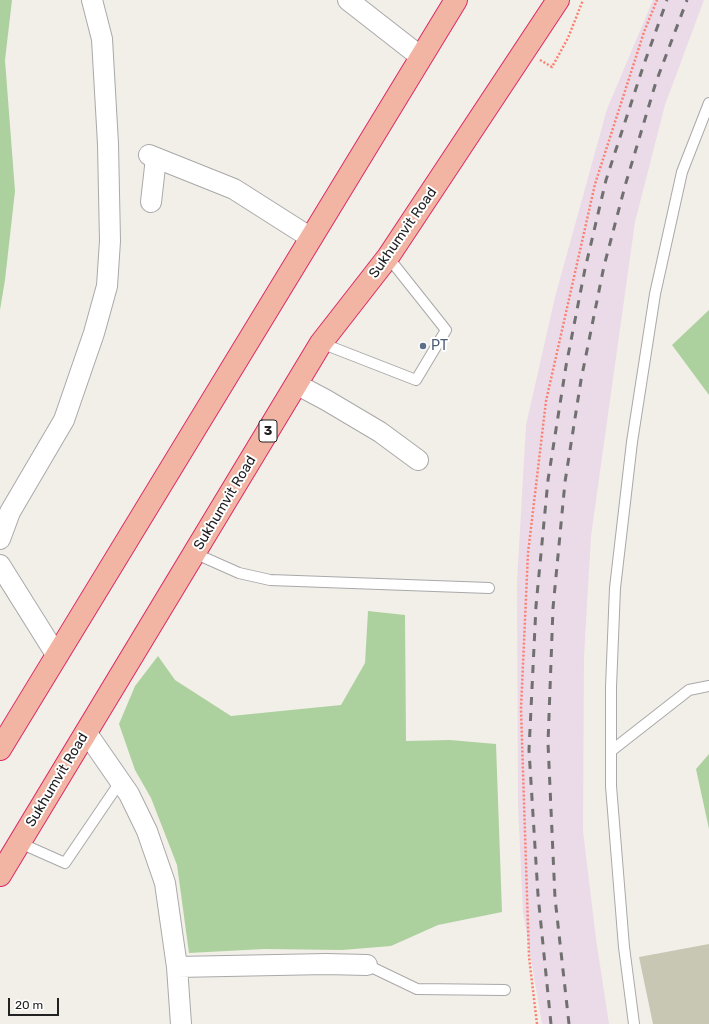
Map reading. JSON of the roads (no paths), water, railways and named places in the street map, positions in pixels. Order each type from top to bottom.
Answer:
[{"type":"highway","points":[[0,749],[456,0]]},
{"type":"highway","name":"Sukhumvit Road","points":[[0,875],[321,343],[388,258],[558,0]]},
{"type":"street","points":[[0,538],[10,512],[64,420],[94,333],[107,286],[110,241],[107,129],[102,39],[92,0]]},
{"type":"street","points":[[348,0],[421,57]]},
{"type":"street","points":[[151,202],[152,156],[234,189],[311,238]]},
{"type":"street","points":[[296,384],[380,432],[418,460]]},
{"type":"street","points":[[0,565],[57,656]]},
{"type":"street","points":[[86,732],[129,794],[147,831],[166,883],[177,967],[181,1024]]},
{"type":"street","points":[[177,967],[326,964],[367,965]]},
{"type":"lane","points":[[634,1024],[624,947],[611,786],[611,688],[615,588],[632,442],[655,294],[682,172],[709,103]]},
{"type":"lane","points":[[321,343],[416,380],[446,330],[388,258]]},
{"type":"lane","points":[[194,553],[238,573],[270,580],[489,588]]},
{"type":"lane","points":[[611,751],[689,690],[709,686]]},
{"type":"lane","points":[[20,843],[65,863],[120,782]]},
{"type":"lane","points":[[367,965],[417,989],[505,990]]},
{"type":"railway","points":[[551,1024],[538,895],[529,750],[536,606],[548,480],[566,366],[585,269],[606,180],[643,67],[667,0]]},
{"type":"railway","points":[[569,1024],[555,898],[548,743],[553,608],[565,482],[581,380],[604,266],[625,186],[656,82],[687,0]]},
{"type":"place","name":"PT","points":[[423,346]]}]
